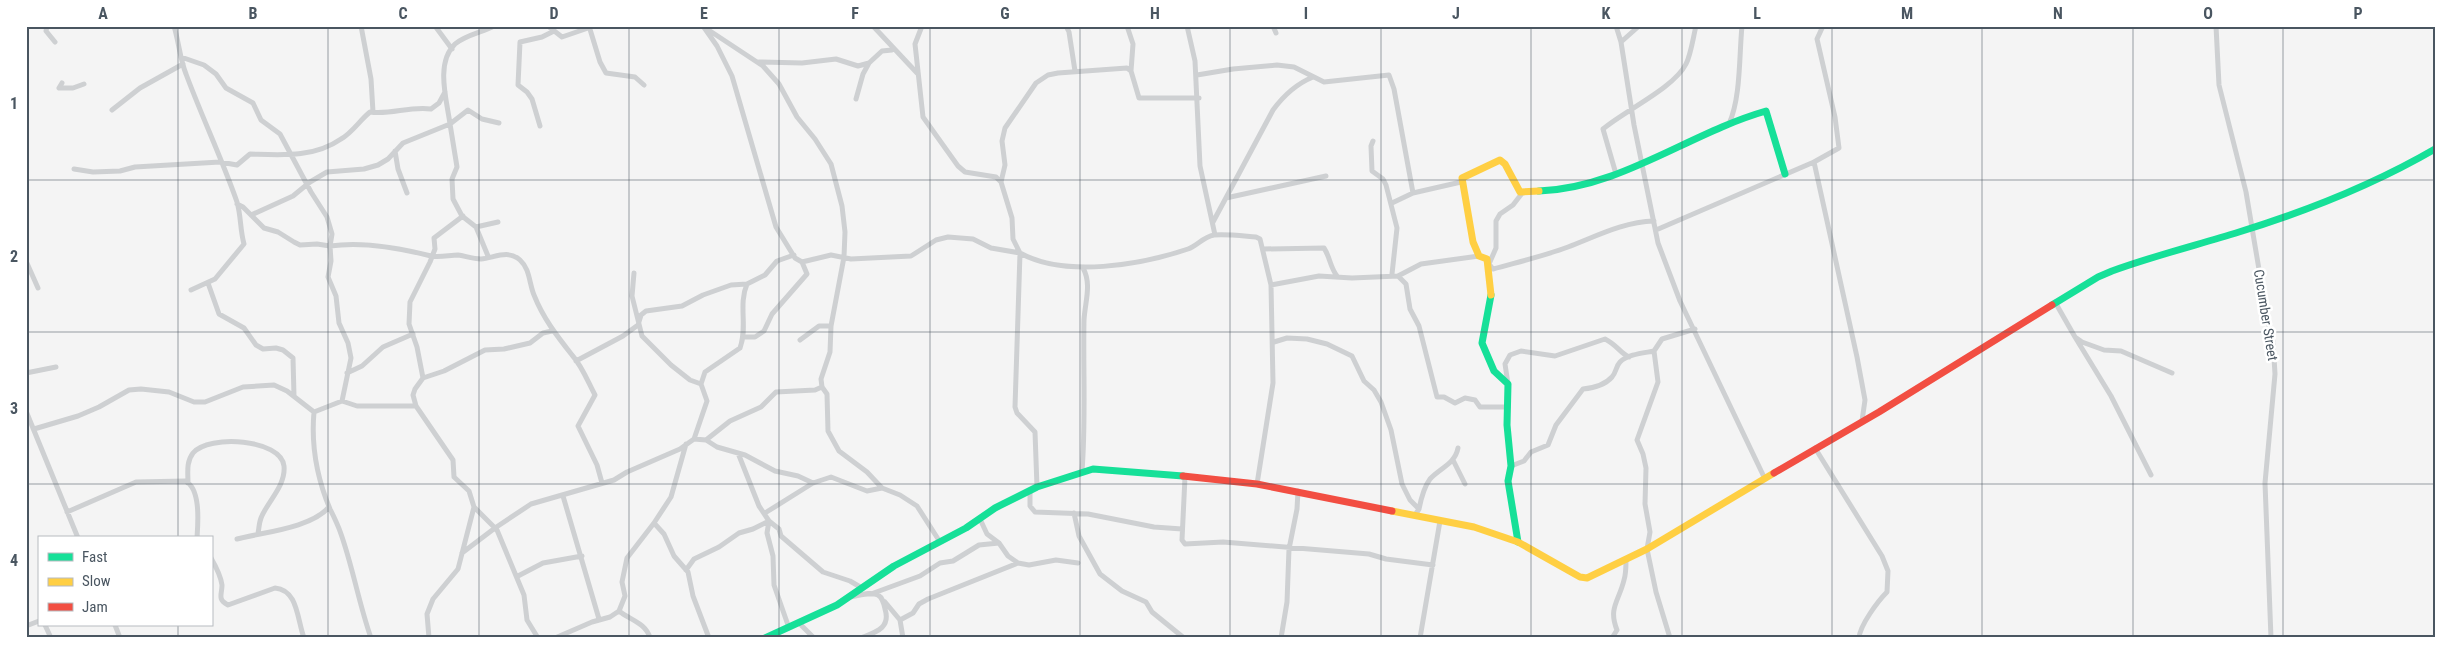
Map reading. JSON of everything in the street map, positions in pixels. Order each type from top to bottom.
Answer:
[{"type":"street","points":[[47,26],[46,30],[56,42]]},
{"type":"street","points":[[174,26],[183,64],[237,204],[244,244],[215,280],[191,290]]},
{"type":"street","points":[[361,26],[371,80],[373,112]]},
{"type":"street","points":[[435,26],[452,49]]},
{"type":"street","points":[[488,256],[476,227],[463,216],[453,198],[452,179],[457,167],[445,92],[446,62],[452,49],[460,41],[494,26]]},
{"type":"street","points":[[548,26],[562,37],[591,27],[600,62],[606,72],[635,77],[644,86]]},
{"type":"street","points":[[872,26],[892,50],[917,74]]},
{"type":"street","points":[[922,26],[915,44],[923,117],[958,166],[965,172],[996,178],[1001,182]]},
{"type":"street","points":[[1066,26],[1069,32],[1075,71]]},
{"type":"street","points":[[1127,26],[1133,44],[1131,71],[1139,98],[1198,98]]},
{"type":"street","points":[[1187,26],[1196,75],[1200,166],[1215,235]]},
{"type":"street","points":[[1273,26],[1276,33]]},
{"type":"street","points":[[1616,26],[1621,42],[1631,109],[1654,221],[1665,262],[1694,330],[1765,479]]},
{"type":"street","points":[[1621,42],[1638,26]]},
{"type":"street","points":[[1616,174],[1603,129],[1672,80],[1686,65],[1696,26]]},
{"type":"street","points":[[1729,124],[1732,117],[1738,79],[1742,26]]},
{"type":"street","points":[[1656,230],[1814,162],[1839,148],[1835,117],[1817,39],[1822,26]]},
{"type":"street","name":"Cucumber Street","points":[[2216,26],[2219,85],[2246,192],[2268,323],[2273,342],[2275,374],[2265,483],[2271,638]]},
{"type":"street","points":[[704,27],[758,62],[778,84],[797,118],[816,139],[831,164],[844,216],[844,257],[830,326],[830,352],[823,368],[822,387],[827,394],[828,431],[839,451],[860,466],[882,488],[900,495],[917,506],[940,542]]},
{"type":"street","points":[[704,27],[717,46],[732,76],[776,227],[794,255],[802,262],[807,274],[804,281],[777,308],[764,331],[755,336],[743,338]]},
{"type":"street","points":[[540,126],[532,99],[518,85],[518,53],[520,42],[542,37],[554,31]]},
{"type":"street","points":[[856,99],[863,74],[869,63],[876,55],[892,50]]},
{"type":"street","points":[[181,57],[204,65],[216,74],[226,88],[253,102],[262,120],[280,134],[327,217],[332,234],[330,246],[331,261],[328,277],[336,296],[339,324],[348,343],[351,358],[342,401]]},
{"type":"street","points":[[758,62],[802,62],[836,59],[858,66],[869,63]]},
{"type":"street","points":[[112,110],[140,88],[183,64]]},
{"type":"street","points":[[1196,75],[1277,65],[1294,67],[1324,82],[1389,75],[1394,89],[1412,193]]},
{"type":"street","points":[[1131,71],[1127,68],[1085,72],[1075,71],[1048,75],[1036,83],[1017,107],[1005,128],[1002,141],[1005,164],[1001,182],[1012,218],[1012,239],[1020,253],[1015,407],[1017,413],[1035,432],[1032,511],[1088,514],[1154,527],[1182,529]]},
{"type":"street","points":[[1213,223],[1272,110],[1284,96],[1301,83],[1313,78]]},
{"type":"street","points":[[62,83],[59,88],[73,88],[84,84]]},
{"type":"street","points":[[74,169],[93,172],[120,172],[135,167],[166,167],[220,162],[237,165],[250,154],[270,156],[312,153],[342,139],[370,112],[381,113],[415,106],[431,109],[439,103],[445,92]]},
{"type":"street","points":[[251,215],[293,196],[327,172],[364,169],[378,165],[403,143],[450,124],[468,110],[482,119],[500,122]]},
{"type":"street","points":[[1479,256],[1473,242],[1461,182],[1465,175],[1500,160],[1505,164],[1518,190],[1523,192],[1580,183],[1616,174],[1729,124],[1766,111],[1785,174]]},
{"type":"street","points":[[1373,141],[1371,146],[1372,171],[1383,179],[1392,203],[1397,228],[1395,275]]},
{"type":"street","points":[[765,638],[828,609],[894,566],[940,542],[996,508],[1034,489],[1082,471],[1118,469],[1257,484],[1417,512],[1440,520],[1474,527],[1518,542],[1584,578],[1646,549],[1862,421],[2079,288],[2123,266],[2252,228],[2331,200],[2406,166],[2435,149]]},
{"type":"street","points":[[395,151],[398,169],[407,192]]},
{"type":"street","points":[[1814,162],[1865,400],[1862,421]]},
{"type":"street","points":[[1226,198],[1326,176]]},
{"type":"street","points":[[1392,203],[1412,193],[1461,182]]},
{"type":"street","points":[[1508,384],[1494,371],[1482,343],[1491,298],[1490,264],[1496,248],[1496,221],[1500,214],[1513,206],[1523,192]]},
{"type":"street","points":[[237,204],[264,228],[278,232],[300,245],[364,245],[423,252],[432,256],[456,255],[481,258],[513,255],[521,261],[528,272],[535,298],[552,331],[576,361],[595,395],[578,426],[597,465],[602,483]]},
{"type":"street","points":[[423,378],[408,324],[410,302],[432,256],[434,238],[463,216]]},
{"type":"street","points":[[1271,285],[1319,276],[1352,278],[1395,275],[1421,264],[1479,256],[1487,259],[1493,269],[1554,252],[1620,226],[1654,221]]},
{"type":"street","points":[[476,227],[498,222]]},
{"type":"street","points":[[802,262],[831,255],[851,259],[911,256],[936,240],[948,237],[973,239],[991,248],[1020,253],[1044,262],[1083,268],[1146,260],[1181,251],[1215,235],[1256,237],[1262,243],[1264,249],[1271,285],[1274,342],[1273,383],[1257,484]]},
{"type":"street","points":[[1264,249],[1324,248],[1328,254],[1331,268],[1337,276]]},
{"type":"street","points":[[576,361],[600,349],[638,325],[641,315],[646,311],[682,306],[703,295],[731,285],[747,284],[765,275],[778,261],[794,255]]},
{"type":"street","points":[[26,261],[38,288]]},
{"type":"street","points":[[1082,471],[1085,440],[1084,320],[1088,286],[1088,276],[1083,268]]},
{"type":"street","points":[[634,273],[632,296],[642,336],[671,365],[690,380],[701,384]]},
{"type":"street","points":[[1395,275],[1406,284],[1410,309],[1419,326],[1426,360],[1437,397],[1455,403],[1465,398],[1475,400],[1480,407],[1508,407]]},
{"type":"street","points":[[208,284],[219,314],[244,328],[256,346],[263,349],[276,348],[283,350],[293,358],[294,396]]},
{"type":"street","points":[[694,438],[707,401],[701,384],[704,372],[740,348],[743,338],[742,295],[747,284]]},
{"type":"street","points":[[2056,302],[2110,396],[2151,475]]},
{"type":"street","points":[[800,340],[819,326],[830,326]]},
{"type":"street","points":[[1670,638],[1656,592],[1646,549],[1650,532],[1645,504],[1646,468],[1637,440],[1658,382],[1654,351],[1662,339],[1694,330]]},
{"type":"street","points":[[538,638],[526,617],[524,595],[518,576],[494,528],[474,507],[469,491],[454,477],[453,460],[416,406],[413,395],[423,378],[444,371],[485,350],[504,349],[530,343],[543,333],[552,331]]},
{"type":"street","points":[[347,373],[362,366],[383,347],[412,334]]},
{"type":"street","points":[[2075,337],[2090,346],[2121,352],[2172,373]]},
{"type":"street","points":[[1274,342],[1286,338],[1307,339],[1327,344],[1352,356],[1364,381],[1374,390],[1381,402],[1391,430],[1402,484],[1417,512]]},
{"type":"street","points":[[1518,542],[1508,481],[1511,466],[1507,424],[1508,384],[1505,364],[1510,355],[1521,351],[1555,356],[1605,339],[1615,344],[1623,354],[1629,357]]},
{"type":"street","points":[[1511,466],[1524,461],[1531,452],[1548,445],[1556,425],[1583,389],[1593,388],[1605,382],[1613,376],[1620,362],[1629,357],[1654,351]]},
{"type":"street","points":[[26,373],[56,368]]},
{"type":"street","points":[[34,429],[99,408],[130,390],[141,389],[169,392],[194,402],[205,402],[243,387],[274,385],[294,396],[314,412],[315,425],[311,437],[318,473],[329,507],[341,533],[371,638]]},
{"type":"street","points":[[706,440],[730,421],[762,407],[776,392],[815,390],[822,387]]},
{"type":"street","points":[[314,412],[342,401],[357,406],[371,407],[416,406]]},
{"type":"street","points":[[26,411],[77,536]]},
{"type":"street","points":[[462,553],[494,528],[532,504],[614,480],[627,472],[659,460],[680,449],[694,438],[706,440],[717,447],[738,453],[775,470],[798,476],[813,484]]},
{"type":"street","points":[[197,536],[199,509],[188,483],[188,466],[194,452],[209,444],[227,440],[273,451],[284,464],[284,473],[278,490],[261,518],[258,533]]},
{"type":"street","points":[[555,638],[599,619],[610,617],[619,611],[625,596],[622,582],[627,558],[654,523],[673,492],[687,442]]},
{"type":"street","points":[[1417,512],[1428,482],[1436,472],[1453,460],[1458,448]]},
{"type":"street","points":[[1815,448],[1882,556],[1888,571],[1888,592],[1876,603],[1872,614],[1860,628],[1858,638]]},
{"type":"street","points":[[738,453],[759,506],[765,513],[768,521],[767,533],[773,556],[774,585],[789,628]]},
{"type":"street","points":[[1453,460],[1465,484]]},
{"type":"street","points":[[765,513],[813,484],[831,477],[867,491],[882,488]]},
{"type":"street","points":[[1184,477],[1182,543],[1223,542],[1369,554],[1386,559],[1433,564]]},
{"type":"street","points":[[67,512],[136,482],[188,483]]},
{"type":"street","points":[[1281,638],[1287,602],[1289,548],[1297,509],[1298,491]]},
{"type":"street","points":[[563,496],[582,556],[587,585],[599,619]]},
{"type":"street","points":[[237,539],[293,526],[322,516],[329,507]]},
{"type":"street","points":[[429,638],[428,614],[433,599],[458,569],[474,507]]},
{"type":"street","points":[[1074,513],[1079,536],[1100,574],[1122,591],[1146,602],[1152,612],[1184,638]]},
{"type":"street","points":[[980,519],[987,534],[999,542],[1008,556],[1018,563],[1029,565],[1056,560],[1078,563]]},
{"type":"street","points":[[1420,638],[1440,520]]},
{"type":"street","points":[[686,570],[694,559],[719,547],[739,533],[754,529],[768,521]]},
{"type":"street","points":[[768,521],[779,529],[781,536],[824,572],[850,581],[862,588]]},
{"type":"street","points":[[654,523],[664,534],[674,556],[686,570],[699,614],[709,638]]},
{"type":"street","points":[[845,598],[871,594],[920,576],[940,563],[953,561],[979,545],[999,542]]},
{"type":"street","points":[[518,576],[543,563],[582,556]]},
{"type":"street","points":[[212,560],[221,583],[220,596],[222,602],[228,605],[275,588],[282,589],[291,595],[304,638]]},
{"type":"street","points":[[1612,638],[1617,630],[1612,614],[1613,607],[1625,578],[1626,560]]},
{"type":"street","points":[[900,620],[913,613],[919,604],[928,599],[1018,563]]},
{"type":"street","points":[[871,594],[881,598],[900,620],[903,638]]},
{"type":"street","points":[[861,638],[873,635],[884,627],[887,621],[881,598]]},
{"type":"street","points":[[619,611],[640,623],[648,631],[650,638]]},
{"type":"street","points":[[26,626],[38,621]]},
{"type":"street","points":[[799,623],[814,638]]},
{"type":"street","points":[[45,626],[51,638]]},
{"type":"street","points":[[115,626],[120,638]]},
{"type":"traffic: fast","points":[[1539,191],[1569,188],[1627,170],[1710,132],[1766,111],[1785,174]]},
{"type":"traffic: fast","points":[[2052,305],[2098,277],[2112,271],[2264,224],[2315,206],[2364,186],[2435,149]]},
{"type":"traffic: fast","points":[[1491,295],[1482,343],[1494,371],[1508,384],[1507,425],[1511,466],[1508,481],[1518,542]]},
{"type":"traffic: fast","points":[[765,638],[837,605],[894,566],[966,528],[995,508],[1037,487],[1093,469],[1183,476]]},
{"type":"traffic: slow","points":[[1491,295],[1487,259],[1479,256],[1473,242],[1462,178],[1500,160],[1505,164],[1520,192],[1539,191]]},
{"type":"traffic: slow","points":[[1392,511],[1474,527],[1518,542],[1580,577],[1587,578],[1647,549],[1774,473]]},
{"type":"traffic: jam","points":[[1774,473],[1879,412],[2052,305]]},
{"type":"traffic: jam","points":[[1183,476],[1257,484],[1392,511]]}]
